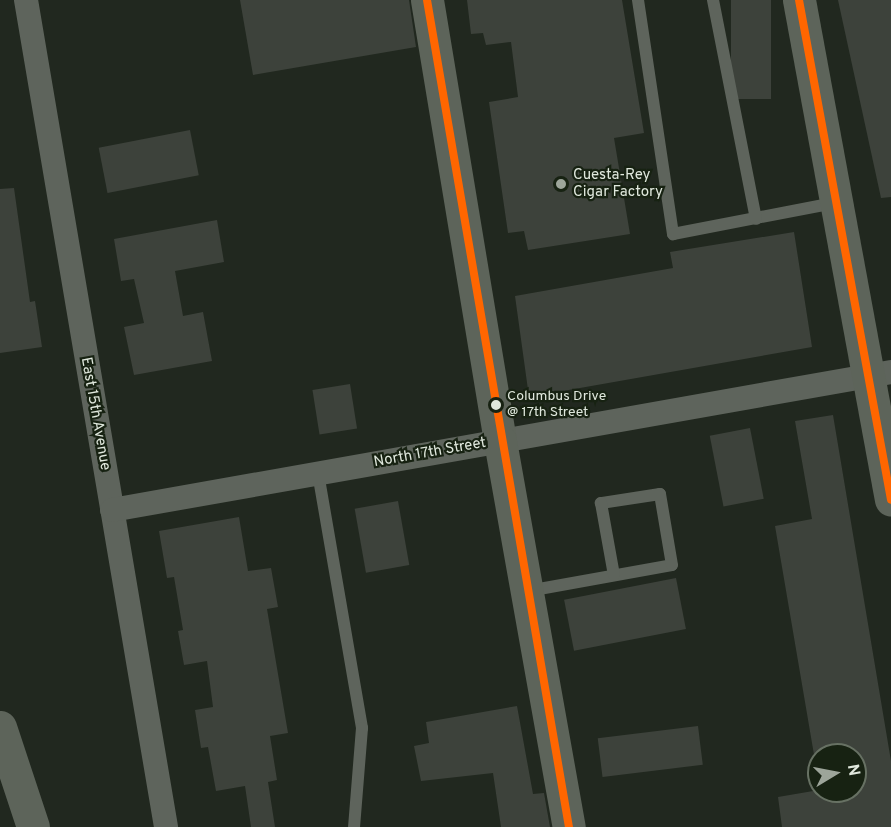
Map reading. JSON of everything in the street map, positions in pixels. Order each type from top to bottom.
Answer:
[{"type":"main road","points":[[427,0],[500,441],[569,827]]},
{"type":"main road","points":[[799,0],[834,203],[879,374],[891,500]]},
{"type":"main road","points":[[0,727],[33,827]]},
{"type":"street","name":"East 15th Avenue","points":[[26,0],[166,827]]},
{"type":"street","name":"North 17th Street","points":[[111,510],[879,374]]},
{"type":"lane","points":[[638,0],[673,234],[834,203]]},
{"type":"lane","points":[[713,0],[756,219]]},
{"type":"lane","points":[[318,473],[362,728],[354,827]]},
{"type":"lane","points":[[527,591],[672,565],[660,494],[600,503],[614,575]]},
{"type":"building","points":[[240,0],[409,0],[416,47],[253,75]]},
{"type":"building","points":[[467,0],[622,0],[644,133],[614,138],[630,234],[528,250],[524,231],[508,233],[489,102],[518,97],[511,42],[486,45],[483,33],[471,34]]},
{"type":"building","points":[[731,0],[771,0],[771,99],[731,99]]},
{"type":"building","points":[[838,0],[891,0],[891,197],[881,198]]},
{"type":"building","points":[[190,130],[199,175],[107,193],[99,148]]},
{"type":"building","points":[[14,188],[30,302],[35,301],[42,347],[0,353],[0,189]]},
{"type":"building","points":[[217,220],[224,262],[175,271],[183,316],[203,312],[212,361],[134,375],[124,327],[144,323],[134,279],[121,281],[114,239]]},
{"type":"building","points":[[794,232],[812,347],[529,397],[515,296],[673,268],[670,252]]},
{"type":"building","points":[[350,384],[357,428],[320,434],[312,390]]},
{"type":"building","points":[[833,415],[891,761],[891,827],[782,827],[778,797],[807,792],[807,803],[867,803],[867,743],[812,743],[775,526],[812,519],[795,421]]},
{"type":"building","points":[[750,428],[764,499],[723,507],[710,436]]},
{"type":"building","points":[[398,501],[409,565],[366,573],[355,509]]},
{"type":"building","points":[[239,517],[248,571],[271,568],[278,607],[267,609],[288,733],[270,736],[277,780],[268,782],[275,827],[251,827],[245,786],[216,791],[208,747],[201,748],[195,710],[213,707],[207,661],[184,665],[178,631],[183,630],[174,577],[167,578],[159,531]]},
{"type":"building","points":[[676,578],[686,629],[574,651],[564,600]]},
{"type":"building","points":[[517,706],[533,794],[544,793],[550,827],[501,827],[493,773],[421,781],[414,746],[429,743],[426,722]]},
{"type":"building","points":[[698,726],[703,765],[603,777],[598,738]]},
{"type":"transit line","points":[[427,0],[569,827]]},
{"type":"transit line","points":[[799,0],[891,500]]},
{"type":"place","name":"Cuesta-Rey Cigar Factory","points":[[561,184]]},
{"type":"place","name":"Columbus Drive @ 17th Street","points":[[496,405]]}]
